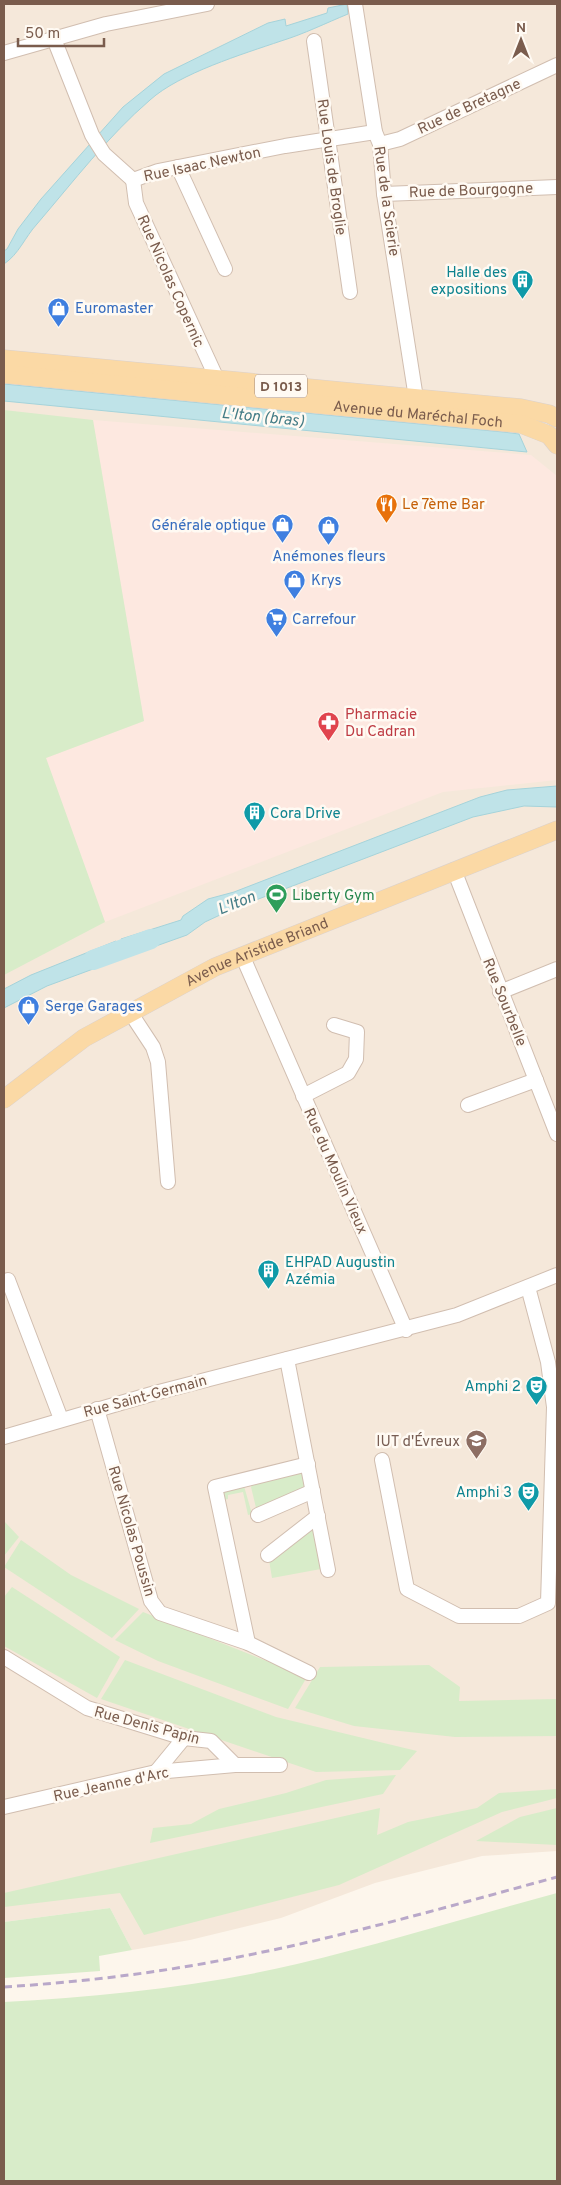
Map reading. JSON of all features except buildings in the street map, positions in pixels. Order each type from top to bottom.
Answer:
[{"type":"main road","name":"Avenue du Maréchal Foch","points":[[4,359],[521,408],[549,414],[557,418]]},
{"type":"main road","name":"Avenue du Maréchal Foch","points":[[4,374],[521,424],[549,434],[557,444]]},
{"type":"main road","points":[[557,444],[557,458]]},
{"type":"main road","name":"Avenue Aristide Briand","points":[[4,1099],[84,1038],[242,954],[557,830]]},
{"type":"street","points":[[4,53],[106,24],[207,4]]},
{"type":"street","name":"Rue de la Scierie","points":[[356,10],[378,138],[384,194],[416,398]]},
{"type":"street","name":"Rue Isaac Newton","points":[[54,39],[92,135],[104,154],[133,180],[158,171],[285,146],[328,140],[378,138]]},
{"type":"street","name":"Rue Louis de Broglie","points":[[314,41],[350,292]]},
{"type":"street","name":"Rue de Bretagne","points":[[378,138],[400,138],[557,65]]},
{"type":"street","points":[[178,167],[224,269]]},
{"type":"street","name":"Rue Nicolas Copernic","points":[[133,180],[136,203],[217,380]]},
{"type":"street","name":"Rue de Bourgogne","points":[[384,194],[557,187]]},
{"type":"street","name":"Rue Sourbelle","points":[[454,870],[500,992],[536,1080],[553,1110],[557,1134]]},
{"type":"street","name":"Rue du Moulin Vieux","points":[[242,954],[406,1330]]},
{"type":"street","points":[[500,992],[557,969]]},
{"type":"street","points":[[130,1012],[153,1047],[158,1062],[168,1182]]},
{"type":"street","name":"Rue du Moulin Vieux","points":[[303,1096],[348,1073],[356,1059],[357,1032],[334,1025]]},
{"type":"street","points":[[468,1105],[536,1080]]},
{"type":"street","name":"Rue Saint-Germain","points":[[4,1437],[97,1408],[406,1330],[457,1315],[557,1275]]},
{"type":"street","points":[[4,1282],[8,1280],[61,1419]]},
{"type":"street","points":[[382,1460],[407,1589],[459,1616],[519,1616],[548,1603],[554,1407],[548,1362],[528,1287]]},
{"type":"street","points":[[287,1359],[328,1570]]},
{"type":"street","name":"Rue Nicolas Poussin","points":[[97,1408],[151,1601],[160,1613],[248,1643],[309,1672]]},
{"type":"street","points":[[248,1643],[215,1487],[308,1464]]},
{"type":"street","points":[[258,1515],[313,1491]]},
{"type":"street","points":[[268,1555],[318,1516]]},
{"type":"street","name":"Rue Denis Papin","points":[[4,1657],[87,1708],[184,1738],[211,1741],[235,1765]]},
{"type":"street","points":[[156,1772],[184,1738]]},
{"type":"street","name":"Rue Jeanne d'Arc","points":[[4,1807],[156,1772],[235,1765],[280,1765]]},
{"type":"shaded area","points":[[4,4],[557,4],[557,1851],[482,1856],[375,1883],[281,1918],[190,1940],[132,1950],[110,1908],[4,1922]]},
{"type":"shaded area","points":[[93,420],[531,455],[557,476],[557,780],[443,792],[105,922],[46,758],[144,721]]},
{"type":"green space","points":[[4,410],[93,420],[144,721],[46,758],[105,922],[4,975]]},
{"type":"green space","points":[[303,1472],[306,1491],[257,1512],[251,1487],[253,1483]]},
{"type":"green space","points":[[244,1486],[252,1514],[248,1515],[243,1492],[228,1495],[228,1499],[224,1500],[223,1493],[225,1490]]},
{"type":"green space","points":[[4,1521],[19,1537],[4,1556]]},
{"type":"green space","points":[[313,1528],[321,1569],[272,1578],[269,1560]]},
{"type":"green space","points":[[21,1540],[71,1575],[139,1609],[112,1638],[4,1567]]},
{"type":"green space","points":[[12,1587],[120,1657],[97,1698],[4,1646],[4,1597]]},
{"type":"green space","points":[[143,1612],[307,1677],[288,1709],[158,1661],[115,1640]]},
{"type":"green space","points":[[125,1660],[276,1717],[417,1751],[400,1770],[316,1772],[101,1699]]},
{"type":"green space","points":[[429,1665],[460,1687],[459,1701],[557,1699],[557,1736],[455,1737],[354,1726],[295,1708],[320,1667]]},
{"type":"green space","points":[[396,1775],[383,1794],[150,1843],[153,1828],[191,1824],[219,1809],[286,1793],[326,1780]]},
{"type":"green space","points":[[557,1789],[557,1798],[502,1812],[339,1885],[144,1935],[120,1893],[4,1907],[4,1893],[380,1808],[377,1835],[408,1822],[477,1808],[499,1793]]},
{"type":"green space","points":[[557,1808],[557,1845],[476,1841],[520,1817]]},
{"type":"green space","points":[[557,1893],[557,2181],[4,2181],[4,2002],[152,1989],[262,1972],[362,1947]]},
{"type":"green space","points":[[110,1908],[132,1950],[99,1956],[100,1971],[4,1978],[4,1922]]},
{"type":"water","points":[[347,4],[348,14],[298,35],[212,65],[163,90],[150,100],[105,144],[33,229],[14,255],[4,264],[4,251],[41,199],[123,107],[164,74],[268,23],[285,19],[286,26],[327,13],[328,8]]},
{"type":"water","name":"L'Iton (bras)","points":[[4,384],[519,434],[527,452],[4,401]]},
{"type":"water","points":[[557,786],[557,807],[524,806],[473,817],[235,908],[205,922],[187,935],[128,956],[121,939],[181,920],[183,916],[208,899],[234,892],[480,797],[507,790]]},
{"type":"water","points":[[116,941],[123,958],[47,986],[4,1008],[4,989],[31,975]]},
{"type":"waterway","name":"L'Iton","points":[[93,960],[151,939]]},
{"type":"railway","points":[[4,1987],[119,1976],[176,1968],[274,1950],[356,1931],[557,1877]]},
{"type":"place","name":"Halle des expositions","points":[[523,300]]},
{"type":"place","name":"Euromaster","points":[[59,327]]},
{"type":"place","name":"Le 7ème Bar","points":[[386,523]]},
{"type":"place","name":"Générale optique","points":[[282,544]]},
{"type":"place","name":"Anémones fleurs","points":[[329,546]]},
{"type":"place","name":"Krys","points":[[295,599]]},
{"type":"place","name":"Carrefour","points":[[276,638]]},
{"type":"place","name":"Pharmacie Du Cadran","points":[[329,742]]},
{"type":"place","name":"Cora Drive","points":[[254,832]]},
{"type":"place","name":"Liberty Gym","points":[[276,914]]},
{"type":"place","name":"Serge Garages","points":[[29,1025]]},
{"type":"place","name":"EHPAD Augustin Azémia","points":[[269,1290]]},
{"type":"place","name":"Amphi 2","points":[[537,1405]]},
{"type":"place","name":"IUT d'Évreux","points":[[476,1460]]},
{"type":"place","name":"Amphi 3","points":[[528,1511]]}]
